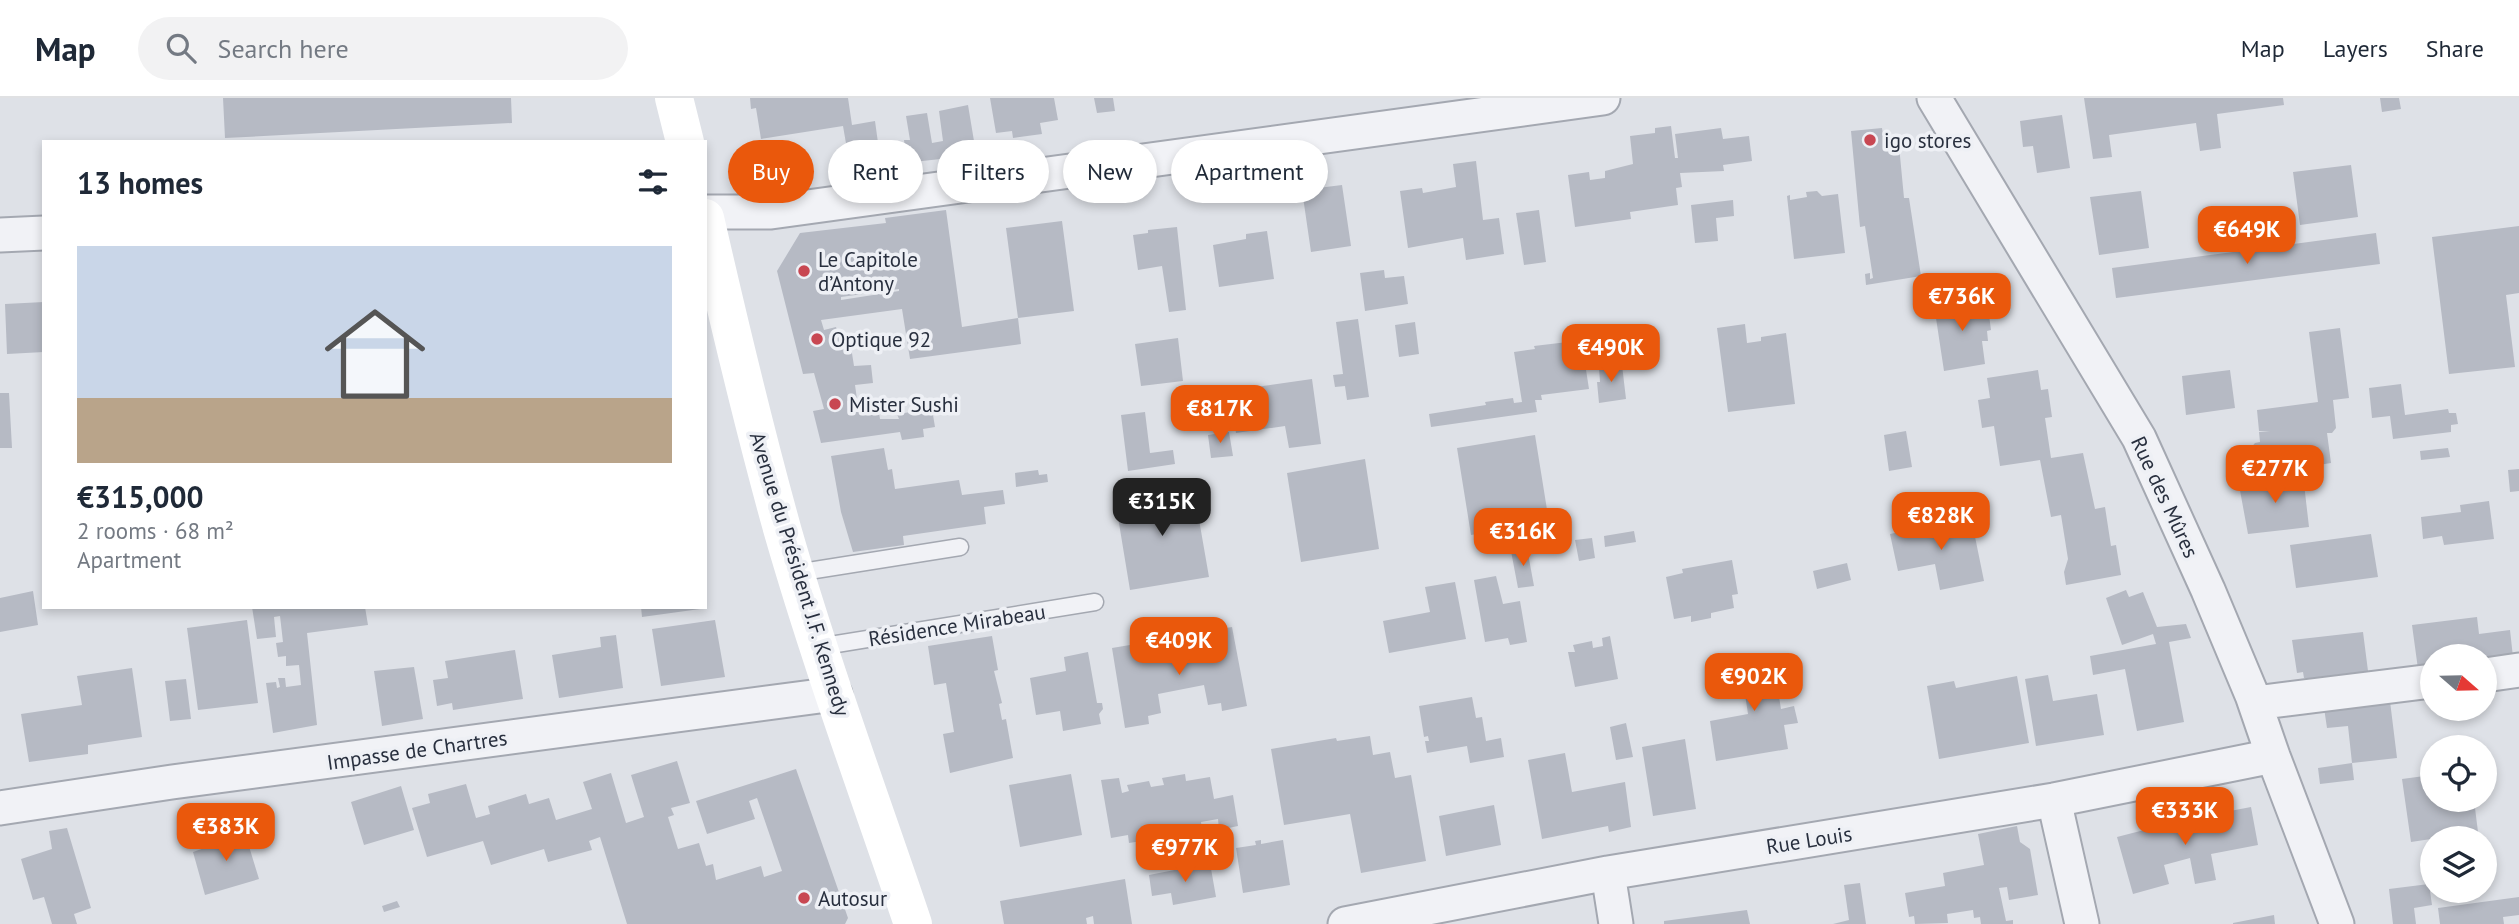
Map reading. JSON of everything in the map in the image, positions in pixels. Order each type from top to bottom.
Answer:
[{"type":"street","points":[[674,98],[684,140]]},
{"type":"street","points":[[707,212],[771,212],[1602,98]]},
{"type":"street","name":"Rue des Mûres","points":[[1934,98],[2139,438],[2208,590],[2255,703],[2337,924]]},
{"type":"street","name":"Avenue du Président J.F. Kennedy","points":[[707,227],[724,302],[796,573],[818,647],[913,924]]},
{"type":"street","points":[[0,235],[42,233]]},
{"type":"street","points":[[2497,673],[2519,670]]},
{"type":"street","points":[[2255,703],[2420,682]]},
{"type":"street","name":"Impasse de Chartres","points":[[0,808],[172,782],[835,694]]},
{"type":"street","name":"Rue Louis","points":[[1345,924],[1608,873],[2054,800],[2273,756]]},
{"type":"street","points":[[2054,800],[2082,924]]},
{"type":"street","points":[[1608,873],[1616,924]]},
{"type":"lane","points":[[796,573],[960,547]]},
{"type":"lane","name":"Résidence Mirabeau","points":[[818,647],[1095,602]]},
{"type":"building","points":[[223,98],[511,98],[512,123],[225,138]]},
{"type":"building","points":[[750,98],[848,98],[852,125],[875,121],[878,140],[845,140],[843,126],[761,139],[756,108],[751,109]]},
{"type":"building","points":[[990,98],[1054,98],[1058,120],[1040,123],[1042,134],[1013,138],[1012,131],[996,133]]},
{"type":"building","points":[[1094,98],[1113,98],[1115,111],[1097,113]]},
{"type":"building","points":[[2084,98],[2283,98],[2284,105],[2217,114],[2221,148],[2200,151],[2196,123],[2109,135],[2112,157],[2093,159]]},
{"type":"building","points":[[2380,98],[2399,98],[2401,109],[2382,112]]},
{"type":"building","points":[[968,105],[974,140],[943,140],[939,111]]},
{"type":"building","points":[[927,113],[932,143],[937,142],[937,159],[923,161],[923,140],[910,140],[906,116]]},
{"type":"building","points":[[2062,115],[2070,168],[2037,173],[2033,146],[2023,147],[2020,121]]},
{"type":"building","points":[[1671,126],[1675,158],[1678,158],[1675,134],[1721,128],[1723,139],[1749,136],[1752,161],[1723,165],[1724,171],[1680,173],[1682,187],[1676,188],[1678,205],[1630,212],[1631,219],[1575,227],[1568,175],[1589,172],[1590,180],[1605,178],[1605,171],[1633,164],[1630,136],[1655,133],[1655,128]]},
{"type":"building","points":[[1882,128],[1883,136],[1898,135],[1904,198],[1909,198],[1921,276],[1866,285],[1865,274],[1870,273],[1870,279],[1873,278],[1865,226],[1860,227],[1851,131]]},
{"type":"building","points":[[1476,161],[1483,220],[1499,218],[1504,254],[1466,260],[1463,238],[1408,248],[1400,191],[1422,188],[1423,193],[1456,187],[1453,164]]},
{"type":"building","points":[[2351,165],[2358,217],[2300,225],[2293,172]]},
{"type":"building","points":[[1342,185],[1351,246],[1311,252],[1304,203],[1328,203],[1328,187]]},
{"type":"building","points":[[1817,191],[1822,196],[1838,194],[1845,253],[1794,259],[1787,196],[1790,195],[1790,200],[1807,197],[1806,192]]},
{"type":"building","points":[[2141,191],[2149,248],[2099,255],[2090,197]]},
{"type":"building","points":[[1733,200],[1734,216],[1716,218],[1718,241],[1695,243],[1691,205]]},
{"type":"building","points":[[946,210],[962,327],[1018,318],[1021,344],[910,359],[902,309],[821,320],[824,330],[836,327],[843,349],[851,347],[854,366],[871,365],[873,383],[855,385],[857,399],[847,401],[848,411],[878,407],[880,419],[899,419],[897,414],[932,409],[935,427],[923,429],[924,437],[902,440],[900,432],[821,443],[813,411],[824,409],[814,373],[803,374],[777,271],[800,233],[886,223],[885,218]],"holes":[[[899,291],[841,300],[841,297]]]},
{"type":"building","points":[[1539,210],[1546,262],[1524,265],[1516,213]]},
{"type":"building","points":[[1062,221],[1074,311],[1018,318],[1006,228]]},
{"type":"building","points":[[2519,226],[2519,293],[2506,295],[2515,367],[2449,374],[2432,237]]},
{"type":"building","points":[[1177,227],[1186,310],[1169,312],[1162,266],[1138,270],[1133,235],[1148,233],[1148,230]]},
{"type":"building","points":[[1267,231],[1274,279],[1219,287],[1213,245],[1246,239],[1246,234]]},
{"type":"building","points":[[2376,233],[2380,264],[2116,298],[2112,268]]},
{"type":"building","points":[[1384,270],[1385,278],[1404,276],[1408,304],[1365,311],[1360,273]]},
{"type":"building","points":[[1982,299],[1984,316],[1989,315],[1991,330],[1987,331],[1988,341],[1982,341],[1985,364],[1944,371],[1934,305]]},
{"type":"building","points":[[42,302],[42,352],[7,354],[5,304]]},
{"type":"building","points":[[1358,319],[1369,397],[1347,400],[1345,386],[1335,387],[1333,375],[1343,374],[1336,322]]},
{"type":"building","points":[[1415,322],[1419,354],[1399,357],[1395,325]]},
{"type":"building","points":[[1745,324],[1747,343],[1761,341],[1761,337],[1786,333],[1795,404],[1728,412],[1717,328]]},
{"type":"building","points":[[2340,328],[2349,398],[2333,400],[2336,428],[2332,433],[2327,433],[2331,463],[2275,472],[2273,466],[2257,468],[2250,462],[2249,450],[2255,443],[2260,442],[2259,432],[2270,431],[2259,431],[2257,410],[2318,402],[2309,332]]},
{"type":"building","points":[[1178,338],[1183,381],[1141,386],[1135,344]]},
{"type":"building","points":[[1590,341],[1591,349],[1578,351],[1579,358],[1584,357],[1589,389],[1541,395],[1542,400],[1535,400],[1537,412],[1431,427],[1429,414],[1513,398],[1514,403],[1522,402],[1514,352],[1535,349],[1534,346]]},
{"type":"building","points":[[1622,365],[1626,399],[1599,403],[1599,368]]},
{"type":"building","points":[[2038,370],[2041,390],[2048,389],[2052,417],[2045,418],[2051,458],[2083,453],[2095,509],[2105,507],[2111,546],[2116,545],[2121,575],[2066,585],[2064,572],[2068,559],[2061,515],[2051,517],[2040,460],[2000,466],[1994,426],[1982,428],[1978,400],[1990,398],[1987,378]]},
{"type":"building","points":[[2230,370],[2235,408],[2186,415],[2182,376]]},
{"type":"building","points":[[1312,379],[1321,444],[1289,448],[1285,426],[1236,433],[1231,402],[1236,401],[1234,390]]},
{"type":"building","points":[[2401,384],[2405,415],[2448,409],[2449,413],[2456,413],[2458,424],[2451,425],[2451,432],[2393,439],[2390,416],[2372,418],[2369,388]]},
{"type":"building","points":[[0,393],[9,393],[12,448],[0,448]]},
{"type":"building","points":[[1145,412],[1150,453],[1173,450],[1175,464],[1128,471],[1121,415]]},
{"type":"building","points":[[1906,431],[1912,467],[1889,471],[1884,435]]},
{"type":"building","points":[[1229,432],[1233,456],[1211,458],[1208,435]]},
{"type":"building","points":[[1535,435],[1549,522],[1471,535],[1457,448]]},
{"type":"building","points":[[884,448],[888,470],[892,469],[895,489],[959,480],[962,495],[1003,490],[1005,504],[984,507],[986,524],[903,536],[904,545],[853,552],[841,512],[831,456]]},
{"type":"building","points":[[2448,448],[2450,457],[2421,460],[2420,451]]},
{"type":"building","points":[[1365,459],[1379,549],[1301,562],[1287,473]]},
{"type":"building","points":[[2519,469],[2519,491],[2510,492],[2508,470]]},
{"type":"building","points":[[1038,470],[1039,475],[1047,474],[1048,482],[1016,487],[1015,473]]},
{"type":"building","points":[[2303,475],[2309,527],[2248,534],[2239,485]]},
{"type":"building","points":[[1193,485],[1209,577],[1130,590],[1115,499]]},
{"type":"building","points":[[2489,501],[2494,539],[2444,545],[2442,536],[2423,539],[2421,517],[2461,512],[2460,505]]},
{"type":"building","points":[[1971,517],[1984,581],[1940,590],[1935,564],[1898,571],[1890,534]]},
{"type":"building","points":[[1634,531],[1636,542],[1605,547],[1604,536]]},
{"type":"building","points":[[2371,534],[2378,577],[2296,588],[2290,545]]},
{"type":"building","points":[[1592,538],[1595,558],[1579,561],[1575,540]]},
{"type":"building","points":[[1527,548],[1534,586],[1518,588],[1511,551]]},
{"type":"building","points":[[1732,560],[1738,594],[1732,595],[1734,608],[1711,613],[1711,618],[1691,622],[1691,616],[1674,619],[1666,577],[1683,573],[1682,569]]},
{"type":"building","points":[[1847,563],[1851,580],[1817,589],[1813,571]]},
{"type":"building","points":[[1496,576],[1503,604],[1520,601],[1527,642],[1510,645],[1508,638],[1485,642],[1474,580]]},
{"type":"building","points":[[1455,582],[1466,639],[1389,653],[1383,621],[1430,612],[1425,587]]},
{"type":"building","points":[[2126,590],[2129,597],[2143,592],[2157,627],[2186,624],[2191,638],[2169,642],[2184,722],[2137,731],[2125,669],[2093,675],[2090,656],[2156,644],[2153,634],[2122,645],[2106,598]]},
{"type":"building","points":[[33,591],[38,625],[0,632],[0,598]]},
{"type":"building","points":[[252,609],[365,609],[368,625],[307,633],[317,725],[273,733],[266,683],[276,682],[277,688],[280,687],[278,678],[285,678],[286,687],[301,685],[299,665],[286,666],[286,656],[278,657],[276,643],[283,642],[280,616],[274,617],[276,637],[257,639]]},
{"type":"building","points":[[641,609],[700,609],[642,617]]},
{"type":"building","points":[[2477,617],[2479,634],[2510,630],[2513,657],[2497,659],[2497,644],[2420,644],[2418,669],[2412,625]]},
{"type":"building","points":[[247,620],[258,703],[198,710],[187,628]]},
{"type":"building","points":[[715,620],[725,677],[661,686],[652,629]]},
{"type":"building","points":[[1232,627],[1247,706],[1222,711],[1221,703],[1208,705],[1204,685],[1158,694],[1161,713],[1148,716],[1149,724],[1125,728],[1112,648],[1136,644],[1138,659],[1211,646],[1208,631]]},
{"type":"building","points":[[2363,632],[2368,671],[2312,678],[2304,678],[2303,672],[2297,673],[2292,640]]},
{"type":"building","points":[[616,635],[623,688],[559,698],[552,655],[601,647],[600,637]]},
{"type":"building","points":[[992,636],[998,670],[994,671],[1002,703],[999,704],[1002,720],[1006,719],[1013,758],[950,773],[943,734],[954,732],[946,683],[934,685],[928,646]]},
{"type":"building","points":[[1610,636],[1618,679],[1575,687],[1568,652],[1575,652],[1573,645],[1592,641],[1593,648],[1603,646],[1602,638]]},
{"type":"building","points":[[515,650],[523,699],[453,710],[452,703],[437,706],[433,680],[448,678],[445,661]]},
{"type":"building","points":[[1088,652],[1097,703],[1102,703],[1103,709],[1099,714],[1101,724],[1063,731],[1060,711],[1036,715],[1030,678],[1066,671],[1064,657]]},
{"type":"building","points":[[1772,654],[1781,709],[1794,706],[1798,723],[1784,725],[1788,749],[1716,761],[1710,721],[1748,714],[1744,688],[1729,690],[1726,669],[1740,665],[1739,659]]},
{"type":"building","points":[[414,667],[423,719],[382,726],[374,671]]},
{"type":"building","points":[[132,668],[142,737],[88,745],[88,754],[29,762],[21,714],[82,705],[77,676]]},
{"type":"building","points":[[2048,675],[2053,701],[2097,694],[2104,735],[2036,746],[2025,679]]},
{"type":"building","points":[[2017,676],[2029,743],[1939,759],[1927,686],[1954,681],[1956,688]]},
{"type":"building","points":[[186,679],[191,719],[170,721],[165,681]]},
{"type":"building","points":[[2389,693],[2397,758],[2352,763],[2348,726],[2327,728],[2323,701]]},
{"type":"building","points":[[1472,697],[1476,718],[1482,717],[1486,741],[1501,738],[1504,757],[1470,763],[1467,746],[1427,753],[1425,741],[1429,741],[1428,736],[1424,737],[1419,706]]},
{"type":"building","points":[[1626,723],[1633,757],[1616,760],[1610,727]]},
{"type":"building","points":[[1370,736],[1373,755],[1390,752],[1395,778],[1411,775],[1426,861],[1361,873],[1350,814],[1284,825],[1271,749],[1336,738],[1337,741]]},
{"type":"building","points":[[1685,739],[1696,809],[1653,816],[1642,747]]},
{"type":"building","points":[[1565,753],[1572,792],[1625,782],[1631,827],[1609,832],[1608,826],[1542,839],[1528,760]]},
{"type":"building","points":[[677,761],[690,803],[671,808],[674,815],[668,817],[678,849],[699,843],[706,866],[713,864],[716,880],[761,866],[764,877],[782,871],[757,798],[749,801],[755,819],[707,834],[696,801],[796,769],[848,918],[845,924],[627,924],[600,837],[589,841],[592,850],[548,862],[544,849],[491,865],[483,841],[427,857],[412,808],[430,803],[428,794],[466,784],[476,818],[490,814],[488,806],[526,794],[529,804],[549,798],[556,820],[592,809],[583,782],[611,773],[626,823],[644,817],[631,775]]},
{"type":"building","points":[[2352,763],[2354,780],[2320,784],[2318,768]]},
{"type":"building","points":[[1071,774],[1082,835],[1020,847],[1009,785]]},
{"type":"building","points":[[1185,774],[1186,781],[1210,777],[1214,799],[1233,795],[1238,826],[1219,830],[1218,819],[1201,822],[1202,830],[1184,833],[1179,842],[1157,846],[1148,840],[1129,843],[1128,835],[1111,838],[1101,780],[1119,778],[1122,793],[1129,791],[1127,785],[1149,781],[1151,787],[1164,785],[1162,778]]},
{"type":"building","points":[[2420,777],[2420,812],[2476,812],[2477,826],[2420,826],[2420,841],[2411,842],[2402,779]]},
{"type":"building","points":[[401,786],[414,830],[364,845],[351,802]]},
{"type":"building","points":[[1494,805],[1501,845],[1446,856],[1439,816]]},
{"type":"building","points":[[2251,807],[2258,845],[2211,854],[2216,880],[2195,884],[2190,858],[2164,865],[2169,884],[2133,894],[2117,837],[2183,820]]},
{"type":"building","points":[[2017,826],[2020,842],[2030,849],[2038,895],[2009,900],[2007,887],[1999,888],[2006,921],[2013,920],[2013,924],[1981,924],[1980,917],[1974,918],[1973,910],[1947,914],[1948,923],[1915,924],[1914,916],[1909,917],[1905,893],[1945,886],[1943,873],[1984,865],[1978,834]]},
{"type":"building","points":[[67,828],[91,908],[74,914],[77,924],[52,924],[44,897],[33,900],[21,859],[52,849],[49,831]]},
{"type":"building","points":[[244,830],[259,879],[205,895],[193,852],[210,846],[208,840]]},
{"type":"building","points":[[1261,840],[1261,844],[1283,840],[1290,885],[1243,893],[1236,848],[1256,845],[1255,841]]},
{"type":"building","points":[[1210,863],[1216,897],[1173,905],[1171,893],[1152,896],[1149,875]]},
{"type":"building","points":[[1125,879],[1132,924],[1094,924],[1093,916],[1086,918],[1087,924],[1004,924],[1000,901]]},
{"type":"building","points":[[1860,883],[1866,924],[1833,924],[1849,920],[1844,885]]},
{"type":"building","points":[[2420,885],[2420,903],[2432,905],[2414,908],[2416,924],[2393,924],[2389,889]]},
{"type":"building","points":[[2519,897],[2519,915],[2503,917],[2504,924],[2440,924],[2438,908],[2497,903],[2497,900]]},
{"type":"building","points":[[397,901],[400,907],[384,912],[382,906]]},
{"type":"building","points":[[1747,910],[1750,924],[1664,924],[1664,921]]},
{"type":"building","points":[[2274,915],[2275,924],[2233,924],[2233,923]]},
{"type":"place","name":"igo stores","points":[[1870,140]]},
{"type":"place","name":"Le Capitole d’Antony","points":[[804,271]]},
{"type":"place","name":"Optique 92","points":[[817,339]]},
{"type":"place","name":"Mister Sushi","points":[[835,404]]},
{"type":"place","name":"Autosur","points":[[804,898]]}]
